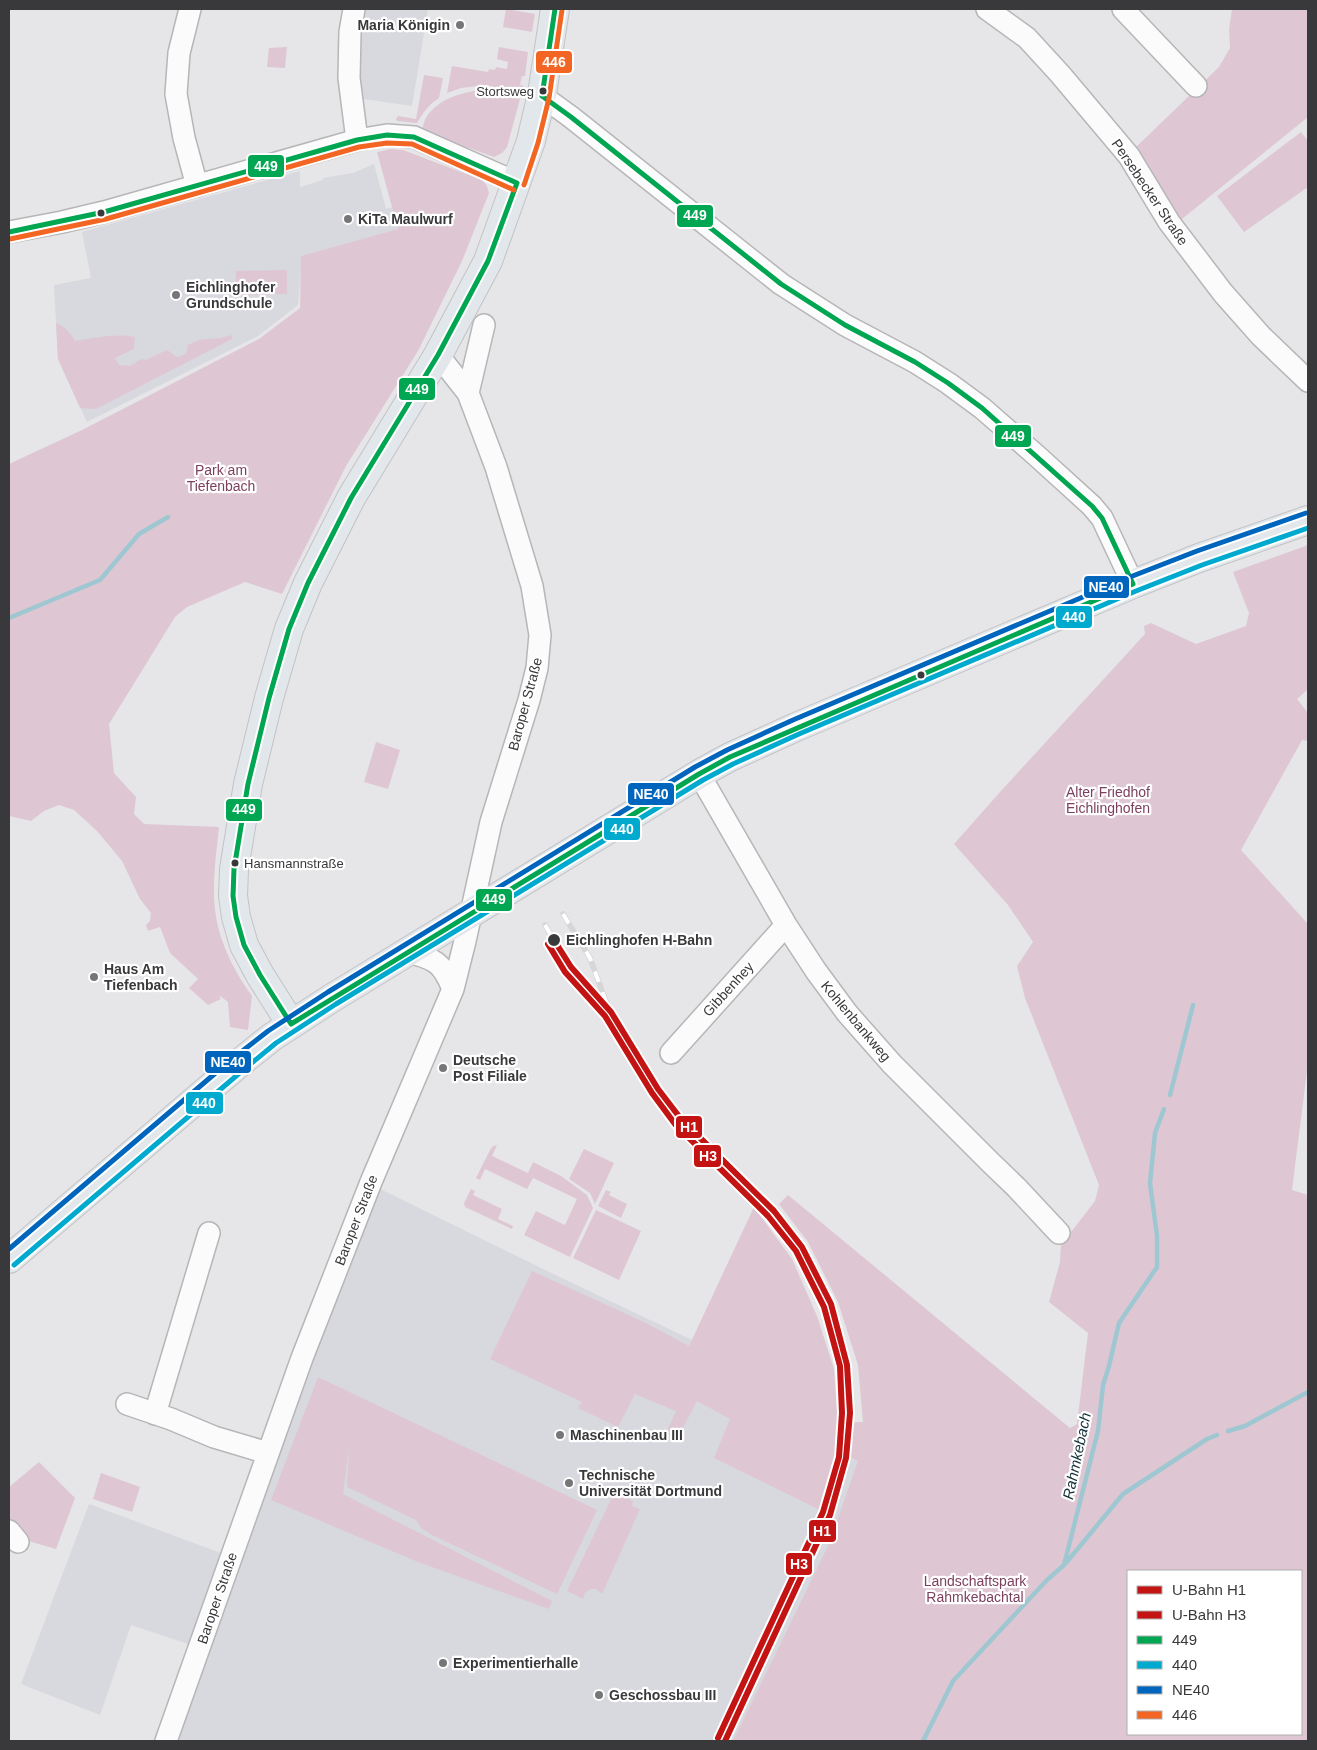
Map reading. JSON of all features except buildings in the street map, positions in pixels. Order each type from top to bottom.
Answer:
[{"type":"main road","points":[[291,1024],[260,975],[244,945],[236,917],[233,896],[234,870],[253,758],[268,698],[289,630],[308,582],[352,498],[438,355],[488,261],[518,183],[531,141],[542,96],[554,9]]},
{"type":"main road","points":[[9,1259],[237,1065],[291,1024],[699,774],[730,757],[796,727],[1133,584],[1199,558],[1308,520]]},
{"type":"street","points":[[190,9],[179,53],[176,94],[184,138],[198,186]]},
{"type":"street","points":[[354,9],[350,32],[349,78],[357,140]]},
{"type":"street","name":"Persebecker Straße","points":[[987,9],[1027,38],[1060,74],[1129,156],[1169,222],[1223,292],[1262,336],[1308,381]]},
{"type":"street","points":[[1123,9],[1196,86]]},
{"type":"street","points":[[542,96],[780,284],[845,325],[915,362],[982,408],[1092,506],[1102,518],[1133,584]]},
{"type":"street","points":[[9,232],[82,218],[357,140],[387,135],[414,137],[518,183]]},
{"type":"street","points":[[468,393],[484,324]]},
{"type":"street","name":"Baroper Straße","points":[[166,1741],[302,1358],[371,1182],[453,989],[491,822],[537,668],[540,635],[532,586],[496,467],[468,393],[438,355]]},
{"type":"street","name":"Kohlenbankweg","points":[[699,774],[786,926],[847,1013],[892,1064],[1016,1187],[1059,1233]]},
{"type":"street","name":"Gibbenhey","points":[[671,1053],[786,926]]},
{"type":"street","points":[[408,952],[436,961],[447,974],[453,989]]},
{"type":"street","points":[[155,1414],[209,1233]]},
{"type":"street","points":[[127,1404],[171,1419],[214,1437],[268,1454]]},
{"type":"shaded area","name":"Maria Königin","points":[[360,9],[428,9],[412,106],[357,98]]},
{"type":"shaded area","name":"Eichlinghofer Grundschule","points":[[374,164],[386,209],[392,207],[398,229],[302,256],[298,305],[258,336],[87,422],[58,359],[54,285],[91,278],[82,232],[300,171],[300,187],[323,180],[323,178],[353,173]]},
{"type":"shaded area","name":"Technische Universität Dortmund","points":[[370,1184],[709,1348],[893,1462],[737,1741],[173,1741],[206,1650],[131,1625],[100,1715],[21,1684],[89,1504],[229,1556]]},
{"type":"green space","points":[[506,9],[535,14],[532,32],[503,27]]},
{"type":"green space","points":[[1232,9],[1308,9],[1308,117],[1177,223],[1133,150],[1219,67],[1230,48],[1229,29]]},
{"type":"green space","points":[[287,47],[285,68],[267,67],[269,48]]},
{"type":"green space","points":[[499,47],[528,52],[525,76],[522,76],[520,85],[524,86],[522,94],[486,85],[461,88],[447,93],[452,66],[488,72],[489,69],[495,70],[496,67],[507,69],[508,62],[497,59]]},
{"type":"green space","points":[[424,75],[443,78],[439,98],[426,109],[417,123],[397,121],[398,116],[416,119]]},
{"type":"green space","points":[[480,90],[493,91],[520,99],[507,147],[502,153],[494,157],[422,131],[426,118],[438,105],[458,95]]},
{"type":"green space","points":[[1301,132],[1308,141],[1308,187],[1244,232],[1217,196]]},
{"type":"green space","name":"Park am Tiefenbach","points":[[391,149],[403,150],[482,180],[487,186],[489,193],[462,261],[418,351],[346,466],[282,594],[245,582],[187,607],[175,617],[109,724],[114,773],[136,797],[134,814],[144,824],[219,827],[214,881],[216,918],[230,959],[252,996],[248,1030],[230,1027],[228,1002],[219,995],[221,999],[208,1005],[189,988],[198,979],[170,953],[160,927],[148,931],[146,925],[150,921],[151,913],[140,899],[122,861],[97,831],[74,810],[59,805],[44,811],[31,821],[9,816],[9,464],[82,430],[259,339],[300,308],[301,256],[398,229],[377,152]]},
{"type":"green space","points":[[287,270],[287,294],[236,295],[236,271]]},
{"type":"green space","points":[[56,323],[67,330],[75,341],[112,336],[135,337],[134,349],[115,358],[119,365],[130,366],[141,359],[146,360],[167,350],[177,357],[182,356],[186,352],[188,345],[199,340],[232,335],[232,339],[96,409],[80,408],[58,359]]},
{"type":"green space","name":"Landschaftspark Rahmkebachtal","points":[[1308,545],[1308,689],[1297,699],[1308,713],[1308,741],[1302,740],[1241,850],[1308,924],[1308,1063],[1292,1190],[1308,1195],[1308,1741],[733,1741],[829,1544],[858,1461],[837,1449],[822,1511],[714,1458],[730,1419],[697,1401],[677,1439],[665,1435],[676,1411],[635,1394],[618,1427],[578,1408],[582,1402],[490,1359],[532,1271],[644,1322],[689,1346],[754,1207],[792,1259],[817,1316],[834,1369],[838,1423],[863,1422],[858,1365],[838,1302],[808,1242],[779,1204],[788,1195],[1070,1428],[1077,1424],[1088,1333],[1049,1302],[1060,1262],[1061,1245],[1095,1201],[1099,1185],[1025,998],[1017,966],[1033,942],[1008,905],[954,844],[1145,634],[1144,626],[1151,623],[1196,644],[1246,626],[1249,613],[1233,572]]},
{"type":"green space","points":[[376,742],[400,750],[388,789],[364,782]]},
{"type":"green space","points":[[497,1145],[492,1156],[528,1173],[533,1162],[561,1176],[587,1195],[593,1208],[570,1257],[524,1235],[536,1211],[565,1225],[577,1199],[533,1178],[527,1189],[485,1169],[480,1180],[476,1178],[490,1150],[493,1146]]},
{"type":"green space","points":[[584,1149],[614,1163],[595,1204],[590,1193],[569,1179]]},
{"type":"green space","points":[[471,1189],[475,1191],[473,1195],[502,1209],[498,1219],[513,1226],[512,1229],[465,1207],[464,1203]]},
{"type":"green space","points":[[606,1190],[611,1192],[609,1195],[627,1204],[621,1218],[598,1206]]},
{"type":"green space","points":[[596,1210],[641,1231],[619,1280],[573,1258]]},
{"type":"green space","points":[[318,1377],[597,1510],[557,1594],[432,1535],[421,1528],[416,1520],[347,1487],[349,1447],[343,1494],[552,1601],[549,1609],[418,1562],[271,1500]]},
{"type":"green space","points":[[39,1462],[75,1498],[56,1549],[21,1539],[9,1525],[9,1487]]},
{"type":"green space","points":[[101,1473],[140,1487],[132,1512],[93,1499]]},
{"type":"green space","points":[[614,1493],[633,1501],[632,1506],[640,1509],[602,1594],[596,1589],[590,1589],[585,1593],[583,1599],[567,1591]]},
{"type":"waterway","points":[[9,618],[100,580],[139,534],[168,517]]},
{"type":"waterway","name":"Rahmkebach","points":[[1170,1095],[1193,1005]]},
{"type":"waterway","name":"Rahmkebach","points":[[923,1741],[953,1681],[1047,1580],[1064,1565],[1098,1431],[1103,1385],[1119,1323],[1157,1267],[1157,1236],[1150,1183],[1155,1133],[1164,1109]]},
{"type":"waterway","points":[[1228,1431],[1245,1426],[1308,1392]]},
{"type":"waterway","points":[[1066,1563],[1123,1494],[1207,1439],[1217,1435]]},
{"type":"railway","points":[[563,914],[590,958],[611,1012]]},
{"type":"railway","points":[[545,925],[554,940]]},
{"type":"metro line","name":"H1","points":[[554,940],[571,967],[611,1012],[658,1089],[681,1119],[774,1211],[802,1247],[831,1304],[847,1365],[850,1413],[846,1458],[830,1515],[725,1741]]},
{"type":"metro line","name":"H3","points":[[548,944],[565,972],[605,1016],[652,1093],[675,1124],[768,1216],[796,1251],[824,1307],[840,1366],[842,1413],[839,1457],[823,1512],[718,1738]]},
{"type":"transit line","name":"449","points":[[542,96],[555,9]]},
{"type":"transit line","name":"446","points":[[524,185],[538,143],[549,98],[562,10]]},
{"type":"transit line","name":"449","points":[[542,96],[781,284],[845,325],[915,362],[982,408],[1092,506],[1102,518],[1133,584]]},
{"type":"transit line","name":"449","points":[[9,232],[104,212],[357,140],[387,135],[414,137],[517,183]]},
{"type":"transit line","name":"446","points":[[10,239],[106,219],[359,147],[387,143],[412,144],[514,190]]},
{"type":"transit line","name":"449","points":[[291,1024],[260,975],[244,945],[236,917],[233,896],[234,869],[248,784],[269,698],[289,629],[308,583],[351,498],[438,355],[488,261],[517,183]]},
{"type":"transit line","name":"NE40","points":[[9,1249],[232,1059],[268,1031],[328,992],[695,767],[793,720],[1130,577],[1197,551],[1306,513]]},
{"type":"transit line","name":"440","points":[[14,1265],[276,1043],[336,1004],[703,780],[799,734],[1136,591],[1202,565],[1308,528]]},
{"type":"transit line","name":"449","points":[[291,1024],[699,774],[730,757],[1133,584]]},
{"type":"place","name":"Maria Königin","points":[[460,25]]},
{"type":"place","name":"Stortsweg","points":[[543,91]]},
{"type":"place","name":"KiTa Maulwurf","points":[[348,219]]},
{"type":"place","name":"Eichlinghofer Grundschule","points":[[176,295]]},
{"type":"place","name":"Hansmannstraße","points":[[235,863]]},
{"type":"place","name":"Eichlinghofen H-Bahn","points":[[554,940]]},
{"type":"place","name":"Haus Am Tiefenbach","points":[[94,977]]},
{"type":"place","name":"Deutsche Post Filiale","points":[[443,1068]]},
{"type":"place","name":"Maschinenbau III","points":[[560,1435]]},
{"type":"place","name":"Technische Universität Dortmund","points":[[569,1483]]},
{"type":"place","name":"Experimentierhalle","points":[[443,1663]]},
{"type":"place","name":"Geschossbau III","points":[[599,1695]]},
{"type":"park label","name":"Alter Friedhof Eichlinghofen","points":[[1108,800]]}]
